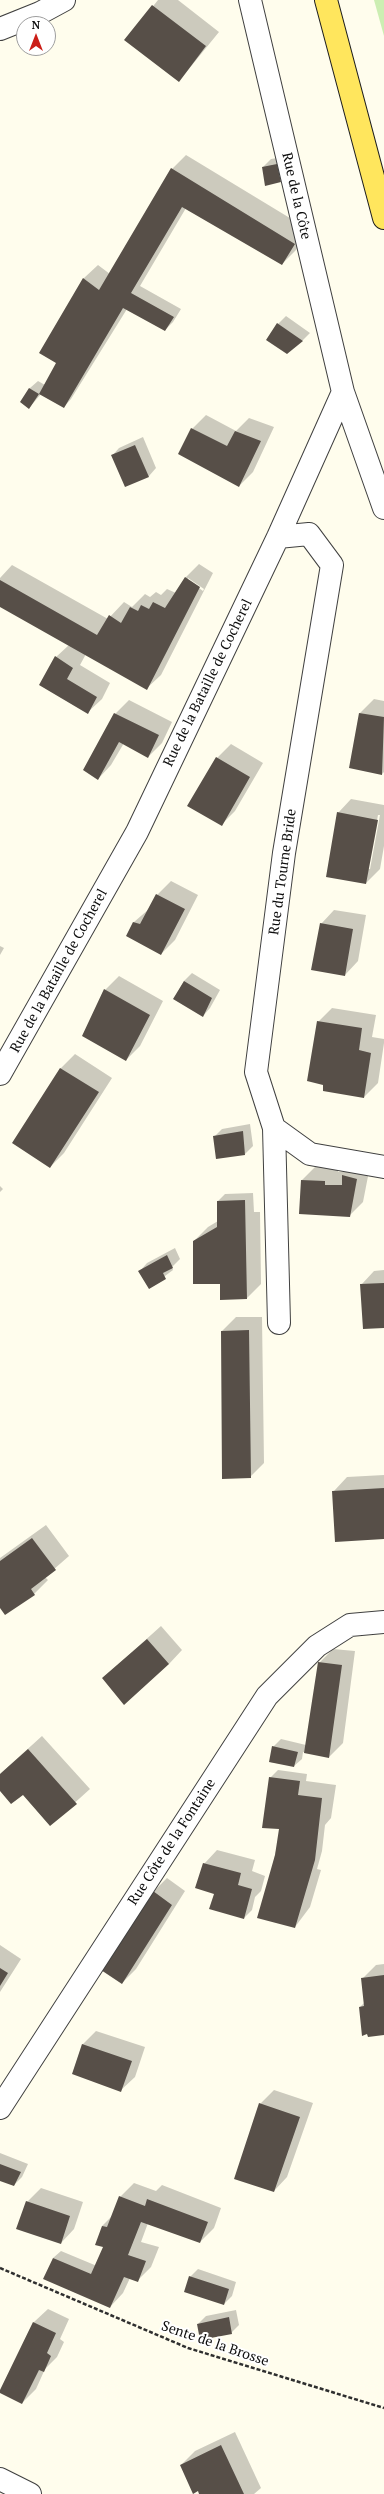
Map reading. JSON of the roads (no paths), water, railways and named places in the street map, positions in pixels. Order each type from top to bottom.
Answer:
[{"type":"main road","points":[[326,0],[384,218]]},
{"type":"street","points":[[0,29],[40,13],[64,0]]},
{"type":"street","name":"Rue de la Côte","points":[[250,0],[343,392]]},
{"type":"street","points":[[343,392],[384,508]]},
{"type":"street","name":"Rue de la Bataille de Cocherel","points":[[0,1074],[137,832],[278,537],[343,392]]},
{"type":"street","name":"Rue du Tourne Bride","points":[[274,1128],[256,1072],[284,853],[332,565],[309,534],[278,537]]},
{"type":"street","points":[[274,1128],[310,1154],[384,1167]]},
{"type":"street","points":[[274,1128],[279,1323]]},
{"type":"street","name":"Rue Côte de la Fontaine","points":[[0,2108],[267,1696],[317,1646],[350,1626],[384,1622]]},
{"type":"street","points":[[0,2479],[30,2494]]}]
